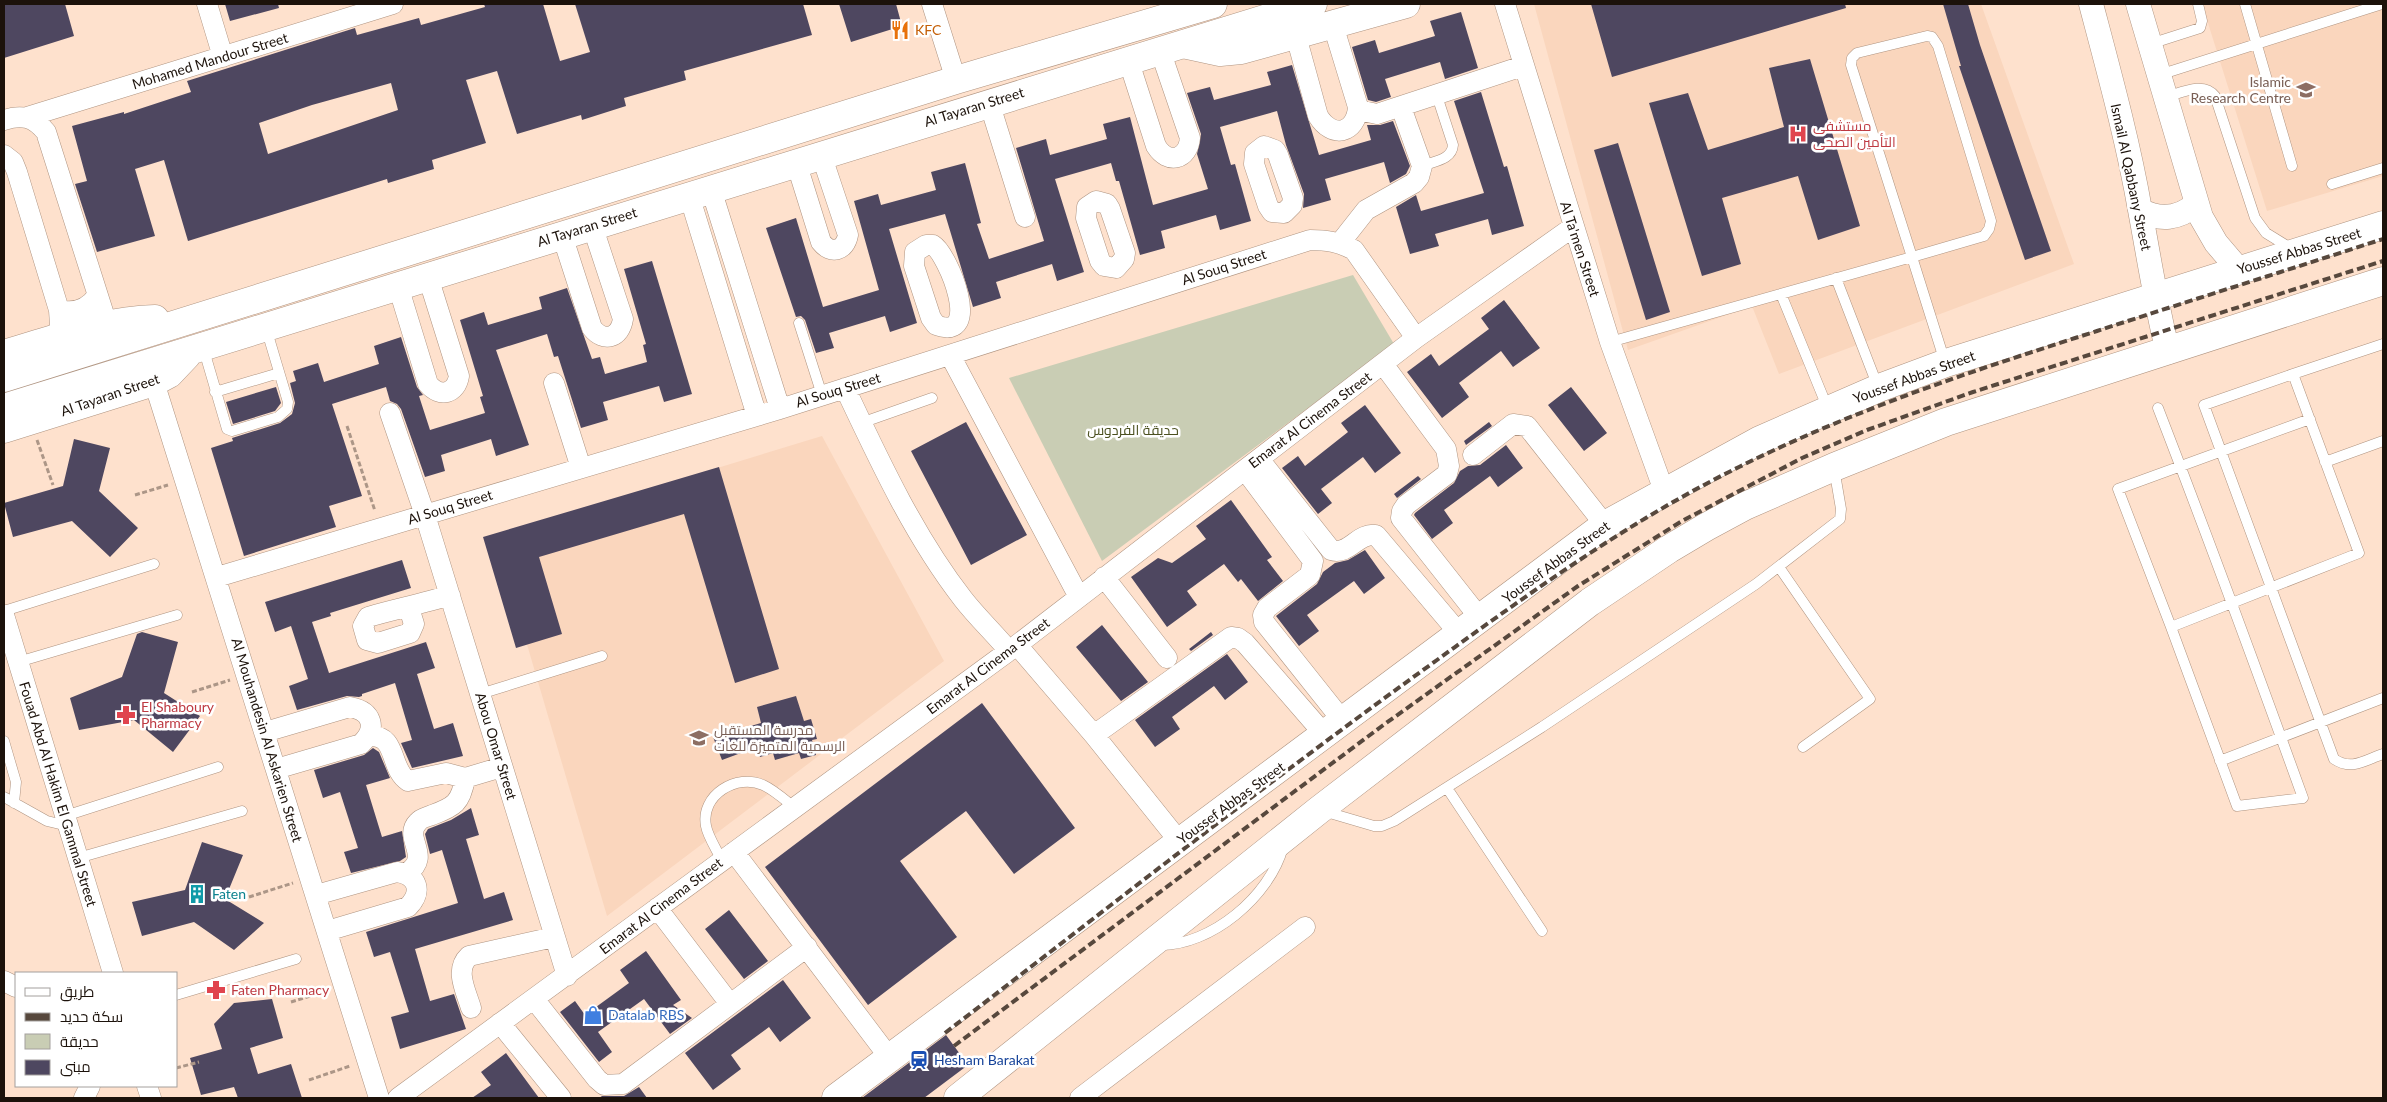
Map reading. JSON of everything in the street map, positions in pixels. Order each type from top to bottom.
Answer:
[{"type":"main road","points":[[4,378],[1177,10],[1213,4]]},
{"type":"main road","name":"Al Tayaran Street","points":[[4,429],[154,382],[175,369],[197,348],[1128,59],[1313,4]]},
{"type":"main road","points":[[1171,47],[1220,52],[1242,50],[1406,4]]},
{"type":"main road","name":"Youssef Abbas Street","points":[[836,1098],[1605,525],[1664,491],[1760,440],[1828,409],[1946,363],[2383,225]]},
{"type":"main road","points":[[958,1098],[1286,836],[1590,602],[1632,572],[1729,514],[1834,466],[1946,422],[2168,352],[2383,281]]},
{"type":"main road","points":[[4,354],[107,324],[156,319],[181,322]]},
{"type":"main road","points":[[4,408],[197,348]]},
{"type":"street","points":[[207,4],[223,57]]},
{"type":"street","points":[[932,4],[956,80]]},
{"type":"street","name":"Al Ta'men Street","points":[[1506,4],[1523,66],[1610,342],[1664,491]]},
{"type":"street","name":"Ismail Al Qabbany Street","points":[[2091,4],[2119,113],[2140,210],[2154,298],[2168,352]]},
{"type":"street","points":[[2138,4],[2196,204],[2216,243],[2239,270]]},
{"type":"street","name":"Mohamed Mandour Street","points":[[5,115],[27,117],[381,6]]},
{"type":"street","points":[[1296,36],[1318,116],[1323,125],[1332,130],[1342,130],[1352,126],[1357,117],[1358,106],[1333,25]]},
{"type":"street","points":[[1128,59],[1156,146],[1168,158],[1177,158],[1184,154],[1189,146],[1190,138],[1171,47]]},
{"type":"street","points":[[1358,106],[1363,111],[1376,114],[1437,96],[1523,66]]},
{"type":"street","points":[[989,102],[1025,217]]},
{"type":"street","points":[[1401,107],[1422,166],[1419,177],[1414,183],[1366,210],[1340,243],[1354,250],[1416,338]]},
{"type":"street","points":[[27,117],[40,125],[46,132],[107,324]]},
{"type":"street","points":[[4,155],[13,162],[17,172],[59,310],[60,325],[57,339]]},
{"type":"street","points":[[700,192],[780,409]]},
{"type":"street","points":[[700,192],[757,416]]},
{"type":"street","points":[[2140,210],[2154,216],[2169,218],[2179,215],[2196,204]]},
{"type":"street","points":[[1284,213],[1295,244]]},
{"type":"street","points":[[562,235],[592,328],[598,335],[606,338],[616,335],[622,328],[623,319],[592,226]]},
{"type":"street","name":"Emarat Al Cinema Street","points":[[398,1098],[1013,648],[1416,338],[1574,228]]},
{"type":"street","name":"Al Souq Street","points":[[217,577],[780,409],[1295,244],[1310,240],[1340,243]]},
{"type":"street","points":[[1116,268],[1126,298]]},
{"type":"street","points":[[398,286],[428,384],[434,391],[443,394],[451,391],[458,384],[459,376],[428,277]]},
{"type":"street","points":[[59,310],[66,312],[80,310],[93,302],[97,296]]},
{"type":"street","points":[[950,326],[954,354],[1079,597]]},
{"type":"street","points":[[1383,364],[1446,449],[1449,457],[1447,474],[1406,504],[1402,510],[1401,518],[1469,625]]},
{"type":"street","name":"Al Mouhandesin Al Askarien Street","points":[[154,382],[217,577],[379,1098]]},
{"type":"street","points":[[554,383],[581,468]]},
{"type":"street","points":[[845,388],[861,423],[926,543],[963,598],[1013,648],[1094,735],[1179,841]]},
{"type":"street","name":"Abou Omar Street","points":[[390,414],[425,515],[567,976]]},
{"type":"street","points":[[1473,456],[1514,424],[1527,426],[1605,525]]},
{"type":"street","points":[[1252,464],[1330,550],[1338,552],[1345,550],[1363,536],[1376,535],[1469,625]]},
{"type":"street","points":[[1252,464],[1314,561],[1310,576],[1267,608],[1263,615],[1264,622],[1333,727]]},
{"type":"street","points":[[1104,578],[1167,658]]},
{"type":"street","points":[[409,608],[450,595]]},
{"type":"street","name":"Fouad Abd Al Hakim El Gammal Street","points":[[4,615],[113,972]]},
{"type":"street","points":[[1094,735],[1231,637],[1238,638],[1245,643],[1333,727]]},
{"type":"street","points":[[265,732],[350,707],[360,709],[368,716],[372,726],[369,736],[361,744],[276,768]]},
{"type":"street","points":[[369,736],[378,736],[386,740],[401,777],[408,781],[446,773],[465,778],[502,767]]},
{"type":"street","points":[[407,873],[414,868],[418,860],[413,836],[414,827],[419,820],[456,804],[460,798],[465,778]]},
{"type":"street","points":[[728,856],[807,947],[890,1057]]},
{"type":"street","points":[[313,886],[397,872],[407,873],[415,880],[418,890],[416,900],[408,906],[327,931]]},
{"type":"street","points":[[657,908],[730,1004]]},
{"type":"street","points":[[1080,1098],[1305,927]]},
{"type":"street","points":[[471,1008],[461,968],[469,956],[554,936]]},
{"type":"street","points":[[534,999],[597,1079],[604,1085],[614,1086],[623,1084],[807,947]]},
{"type":"street","points":[[4,981],[15,987]]},
{"type":"street","points":[[500,1023],[561,1098]]},
{"type":"lane","points":[[2150,44],[2200,28],[2202,20],[2198,4]]},
{"type":"lane","points":[[2245,4],[2292,166]]},
{"type":"lane","points":[[2159,75],[2382,4]]},
{"type":"lane","points":[[1610,342],[1912,257],[1984,236],[1989,229],[1991,221],[1936,41],[1927,36],[1857,53],[1852,58],[1851,65],[1912,257],[1946,363]]},
{"type":"lane","points":[[2166,97],[2197,89],[2204,88],[2210,90],[2214,96],[2255,218],[2266,233],[2297,252]]},
{"type":"lane","points":[[1422,166],[1448,157],[1452,152],[1453,145],[1437,96]]},
{"type":"lane","points":[[2332,184],[2383,168]]},
{"type":"lane","points":[[1836,278],[1879,388]]},
{"type":"lane","points":[[1781,294],[1828,409]]},
{"type":"lane","points":[[799,324],[822,396]]},
{"type":"lane","points":[[197,348],[215,392],[225,426],[230,430],[235,430],[283,414],[287,409],[288,402],[266,328]]},
{"type":"lane","points":[[2383,344],[2204,405],[2334,759],[2344,765],[2352,765],[2383,754]]},
{"type":"lane","points":[[215,392],[279,373]]},
{"type":"lane","points":[[2171,627],[2359,553],[2293,374]]},
{"type":"lane","points":[[861,423],[932,398]]},
{"type":"lane","points":[[2158,408],[2181,466],[2303,798],[2237,806],[2118,489],[2181,466],[2221,452],[2310,419]]},
{"type":"lane","points":[[2325,462],[2383,441]]},
{"type":"lane","points":[[1320,810],[1362,824],[1382,826],[1394,821],[1447,788],[1779,567],[1840,519],[1841,509],[1834,466]]},
{"type":"lane","points":[[4,611],[154,564]]},
{"type":"lane","points":[[1779,567],[1870,699],[1803,747]]},
{"type":"lane","points":[[18,662],[177,615]]},
{"type":"lane","points":[[480,694],[602,656]]},
{"type":"lane","points":[[2220,761],[2383,698]]},
{"type":"lane","points":[[4,741],[16,782],[14,803]]},
{"type":"lane","points":[[4,797],[47,821],[66,821],[218,767]]},
{"type":"lane","points":[[728,856],[706,826],[706,815],[710,803],[717,792],[730,784],[747,782],[763,784],[795,808]]},
{"type":"lane","points":[[1447,788],[1542,931]]},
{"type":"lane","points":[[78,858],[242,810]]},
{"type":"lane","points":[[178,994],[296,959]]},
{"type":"path","points":[[31,421],[52,485]]},
{"type":"path","points":[[347,426],[380,528]]},
{"type":"path","points":[[135,495],[185,479]]},
{"type":"path","points":[[192,692],[247,674]]},
{"type":"path","points":[[249,897],[313,886]]},
{"type":"path","points":[[291,1002],[344,986]]},
{"type":"path","points":[[309,1080],[367,1060]]},
{"type":"path","points":[[178,1067],[199,1062]]},
{"type":"shaded area","name":"مستشفى التأمين الصحى","points":[[1534,4],[1981,4],[2074,264],[1779,374],[1752,306],[1628,350]]},
{"type":"shaded area","name":"Islamic Research Centre","points":[[2202,4],[2383,4],[2383,176],[2267,211]]},
{"type":"shaded area","name":"مدرسة المستقبل الرسمية المتميزة للغات","points":[[822,436],[944,661],[607,916],[495,536]]},
{"type":"green space","name":"حديقة الفردوس","points":[[1353,275],[1394,344],[1102,561],[1009,378]]},
{"type":"building","points":[[4,4],[65,4],[74,36],[4,58]]},
{"type":"building","points":[[225,4],[278,4],[279,8],[230,21]]},
{"type":"building","points":[[484,4],[543,4],[560,61],[590,52],[575,4],[803,4],[812,35],[684,71],[686,80],[624,98],[626,106],[582,120],[581,115],[517,134],[497,71],[466,80],[486,143],[432,160],[434,169],[388,183],[387,179],[188,241],[164,160],[135,169],[155,236],[97,252],[75,184],[87,181],[72,126],[124,112],[124,114],[191,92],[187,81],[355,28],[357,35],[419,18],[421,25],[485,7]],"holes":[[[391,83],[398,110],[268,154],[259,123],[312,105]]]},
{"type":"building","points":[[839,4],[896,4],[902,26],[851,42]]},
{"type":"building","points":[[1591,4],[1845,4],[1846,8],[1612,77]]},
{"type":"building","points":[[1943,4],[1968,4],[1980,45],[2051,251],[2025,260],[1959,66],[1961,66]]},
{"type":"building","points":[[1461,12],[1478,68],[1445,79],[1440,62],[1385,79],[1391,97],[1376,102],[1368,100],[1352,47],[1375,40],[1379,53],[1435,36],[1430,21]]},
{"type":"building","points":[[1810,59],[1860,226],[1818,240],[1798,176],[1722,198],[1741,264],[1702,276],[1649,103],[1688,93],[1708,150],[1784,127],[1769,68]]},
{"type":"building","points":[[1292,65],[1319,155],[1371,140],[1367,125],[1380,125],[1393,121],[1410,166],[1406,174],[1390,183],[1384,162],[1325,179],[1331,200],[1303,208],[1304,194],[1286,145],[1277,111],[1220,127],[1231,165],[1235,164],[1251,221],[1220,230],[1216,215],[1161,231],[1165,248],[1140,255],[1119,181],[1116,181],[1111,163],[1055,179],[1084,272],[1057,281],[1052,264],[996,282],[1001,298],[973,307],[945,214],[889,229],[917,323],[890,332],[885,316],[829,333],[834,348],[816,353],[805,320],[801,316],[796,317],[766,228],[796,218],[823,307],[879,290],[854,201],[878,194],[881,205],[936,190],[931,172],[965,163],[981,223],[977,224],[989,259],[1044,241],[1016,148],[1046,139],[1050,155],[1107,139],[1103,124],[1130,117],[1153,205],[1208,189],[1197,154],[1201,134],[1187,93],[1210,87],[1214,100],[1271,85],[1267,72]]},
{"type":"building","points":[[1481,92],[1504,167],[1507,166],[1524,226],[1492,235],[1488,219],[1435,234],[1439,246],[1410,254],[1396,207],[1416,195],[1421,211],[1484,193],[1454,101]]},
{"type":"building","points":[[1618,143],[1670,312],[1646,320],[1594,150]]},
{"type":"building","points":[[652,261],[692,394],[664,402],[659,386],[603,402],[608,420],[581,428],[558,356],[554,357],[547,334],[496,350],[529,445],[496,456],[491,439],[441,455],[445,471],[425,477],[401,409],[397,404],[390,401],[386,387],[332,404],[362,496],[329,506],[336,527],[244,556],[211,448],[233,441],[232,438],[280,423],[292,414],[295,403],[290,383],[296,381],[293,371],[318,363],[324,382],[379,364],[374,346],[401,337],[417,387],[423,395],[419,396],[430,430],[485,413],[480,397],[483,396],[460,320],[484,312],[488,325],[542,309],[539,297],[567,288],[592,359],[600,357],[605,374],[647,362],[643,345],[646,344],[624,269]]},
{"type":"building","points":[[1504,300],[1540,348],[1513,367],[1501,351],[1459,383],[1469,397],[1442,418],[1407,372],[1431,354],[1439,366],[1489,329],[1481,318]]},
{"type":"building","points":[[276,387],[281,403],[275,411],[233,424],[226,402]]},
{"type":"building","points":[[1571,387],[1607,433],[1584,451],[1548,405]]},
{"type":"building","points":[[1365,405],[1401,453],[1375,473],[1363,457],[1321,489],[1332,503],[1318,514],[1282,468],[1298,456],[1305,466],[1348,432],[1341,423]]},
{"type":"building","points":[[966,422],[1027,535],[971,565],[911,451]]},
{"type":"building","points":[[1489,422],[1492,426],[1466,445],[1464,441]]},
{"type":"building","points":[[74,439],[110,448],[99,491],[138,528],[110,557],[72,521],[13,537],[4,503],[63,486]]},
{"type":"building","points":[[1506,445],[1523,468],[1498,487],[1490,476],[1444,510],[1453,523],[1432,539],[1414,515],[1415,513],[1454,483],[1460,471],[1468,466],[1480,465]]},
{"type":"building","points":[[719,467],[779,669],[735,683],[684,514],[539,557],[562,634],[516,648],[483,537]]},
{"type":"building","points":[[1418,476],[1421,479],[1397,498],[1394,494]]},
{"type":"building","points":[[1231,500],[1272,557],[1267,560],[1283,581],[1258,601],[1241,579],[1238,582],[1224,564],[1187,591],[1197,605],[1167,627],[1131,577],[1158,558],[1172,563],[1206,539],[1196,526]]},
{"type":"building","points":[[1365,550],[1385,578],[1364,594],[1354,581],[1307,615],[1319,631],[1299,646],[1276,616],[1317,584],[1323,572],[1335,563],[1348,560]]},
{"type":"building","points":[[402,560],[411,588],[330,613],[331,616],[312,622],[329,673],[426,642],[435,668],[417,674],[434,729],[453,723],[463,756],[412,768],[401,743],[412,740],[395,683],[362,694],[359,697],[347,696],[297,710],[289,686],[308,679],[291,626],[275,632],[265,602]]},
{"type":"building","points":[[1102,625],[1148,682],[1121,701],[1076,647]]},
{"type":"building","points":[[142,632],[178,642],[164,693],[200,716],[173,752],[134,720],[79,730],[70,698],[122,677],[137,634]]},
{"type":"building","points":[[1211,632],[1213,635],[1191,651],[1189,649]]},
{"type":"building","points":[[1227,654],[1248,682],[1225,700],[1214,686],[1172,717],[1180,729],[1155,747],[1135,720]]},
{"type":"building","points":[[796,696],[804,721],[811,719],[817,739],[812,740],[816,755],[801,759],[799,753],[775,760],[773,753],[760,757],[757,747],[722,760],[713,737],[761,723],[757,707]]},
{"type":"building","points":[[982,703],[1075,828],[1014,874],[966,811],[900,861],[957,937],[868,1005],[765,867]]},
{"type":"building","points":[[373,748],[379,752],[390,778],[366,785],[382,837],[402,831],[406,857],[400,861],[351,873],[344,852],[358,848],[340,792],[323,798],[314,770],[364,755]]},
{"type":"building","points":[[471,808],[479,835],[466,839],[484,899],[504,892],[513,920],[415,949],[430,1001],[454,994],[466,1029],[400,1049],[391,1017],[409,1012],[390,952],[374,957],[366,932],[458,903],[442,850],[430,854],[425,834],[428,829],[451,820]]},
{"type":"building","name":"Faten","points":[[202,842],[243,855],[225,899],[264,923],[234,950],[194,922],[142,936],[132,902],[185,890]]},
{"type":"building","points":[[729,910],[768,961],[744,979],[705,929]]},
{"type":"building","points":[[646,951],[681,1000],[673,1005],[692,1018],[670,1034],[644,999],[598,1032],[612,1052],[599,1062],[560,1012],[575,1001],[585,1015],[629,983],[620,970]]},
{"type":"building","points":[[783,980],[811,1018],[780,1042],[769,1027],[731,1055],[741,1069],[713,1090],[685,1053]]},
{"type":"building","points":[[272,999],[283,1038],[250,1048],[258,1074],[291,1064],[302,1098],[238,1098],[234,1087],[201,1095],[190,1058],[222,1049],[214,1024],[234,1003]]},
{"type":"building","points":[[946,1035],[968,1065],[924,1098],[862,1098]]},
{"type":"building","points":[[506,1053],[539,1098],[472,1098],[491,1085],[481,1072]]},
{"type":"building","points":[[639,1087],[647,1098],[599,1098],[602,1096],[624,1096]]},
{"type":"railway","points":[[945,1033],[1251,798],[1437,660],[1584,557],[1699,488],[1782,446],[1915,392],[2383,239]]},
{"type":"railway","points":[[954,1046],[1382,726],[1578,586],[1682,521],[1802,458],[1867,430],[1973,392],[2383,261]]},
{"type":"place","name":"KFC","points":[[900,30]]},
{"type":"place","name":"Islamic Research Centre","points":[[2306,90]]},
{"type":"place","name":"مستشفى التأمين الصحى","points":[[1798,134]]},
{"type":"place","name":"El Shaboury Pharmacy","points":[[126,715]]},
{"type":"place","name":"مدرسة المستقبل الرسمية المتميزة للغات","points":[[699,738]]},
{"type":"place","name":"Faten","points":[[197,894]]},
{"type":"place","name":"Faten Pharmacy","points":[[216,990]]},
{"type":"place","name":"Datalab RBS","points":[[593,1015]]},
{"type":"place","name":"Hesham Barakat","points":[[919,1060]]}]
